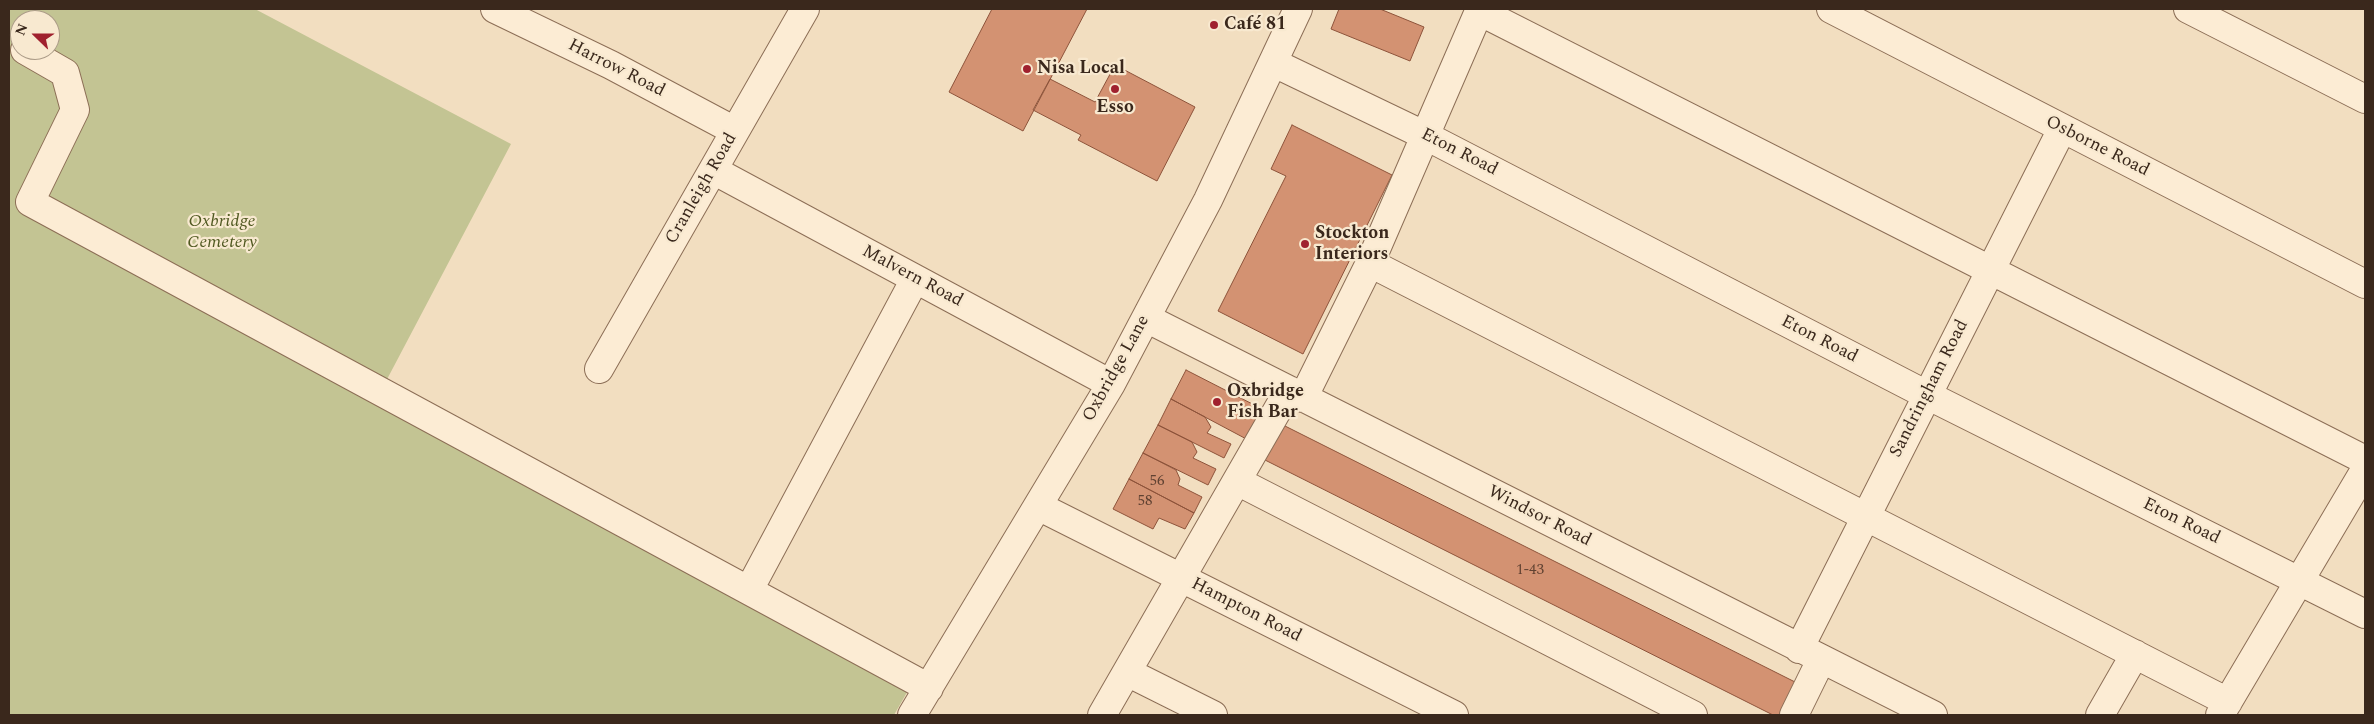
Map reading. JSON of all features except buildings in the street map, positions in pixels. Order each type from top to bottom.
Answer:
[{"type":"street","name":"Harrow Road","points":[[495,9],[611,65],[735,132]]},
{"type":"street","name":"Cranleigh Road","points":[[599,369],[805,9]]},
{"type":"street","name":"Oxbridge Lane","points":[[912,715],[1111,384],[1208,200],[1298,9]]},
{"type":"street","name":"Osborne Road","points":[[1831,9],[2365,284]]},
{"type":"street","points":[[2188,9],[2365,99]]},
{"type":"street","points":[[1102,715],[1237,480],[1296,394],[1370,264],[1479,10],[2365,460]]},
{"type":"street","points":[[42,60],[65,73],[74,110],[30,202],[929,688]]},
{"type":"street","name":"Eton Road","points":[[1274,62],[1426,136],[1927,396],[2365,614]]},
{"type":"street","name":"Sandringham Road","points":[[1794,715],[1810,654],[1865,515],[2062,129]]},
{"type":"street","name":"Malvern Road","points":[[713,170],[1111,384]]},
{"type":"street","points":[[1370,264],[2135,654],[2224,708],[2298,580],[2365,470]]},
{"type":"street","points":[[749,590],[915,279]]},
{"type":"street","name":"Windsor Road","points":[[1146,318],[1934,715]]},
{"type":"street","points":[[1237,480],[1694,715]]},
{"type":"street","name":"Hampton Road","points":[[1038,506],[1454,715]]},
{"type":"street","points":[[2100,715],[2135,654]]},
{"type":"street","points":[[1127,672],[1213,715]]},
{"type":"green space","name":"Oxbridge Cemetery","points":[[9,9],[255,9],[511,144],[384,385],[918,673],[894,715],[9,715]]},
{"type":"place","name":"Café 81","points":[[1214,25]]},
{"type":"place","name":"Nisa Local","points":[[1027,69]]},
{"type":"place","name":"Esso","points":[[1115,89]]},
{"type":"place","name":"Stockton Interiors","points":[[1305,244]]},
{"type":"place","name":"Oxbridge Fish Bar","points":[[1217,402]]}]
